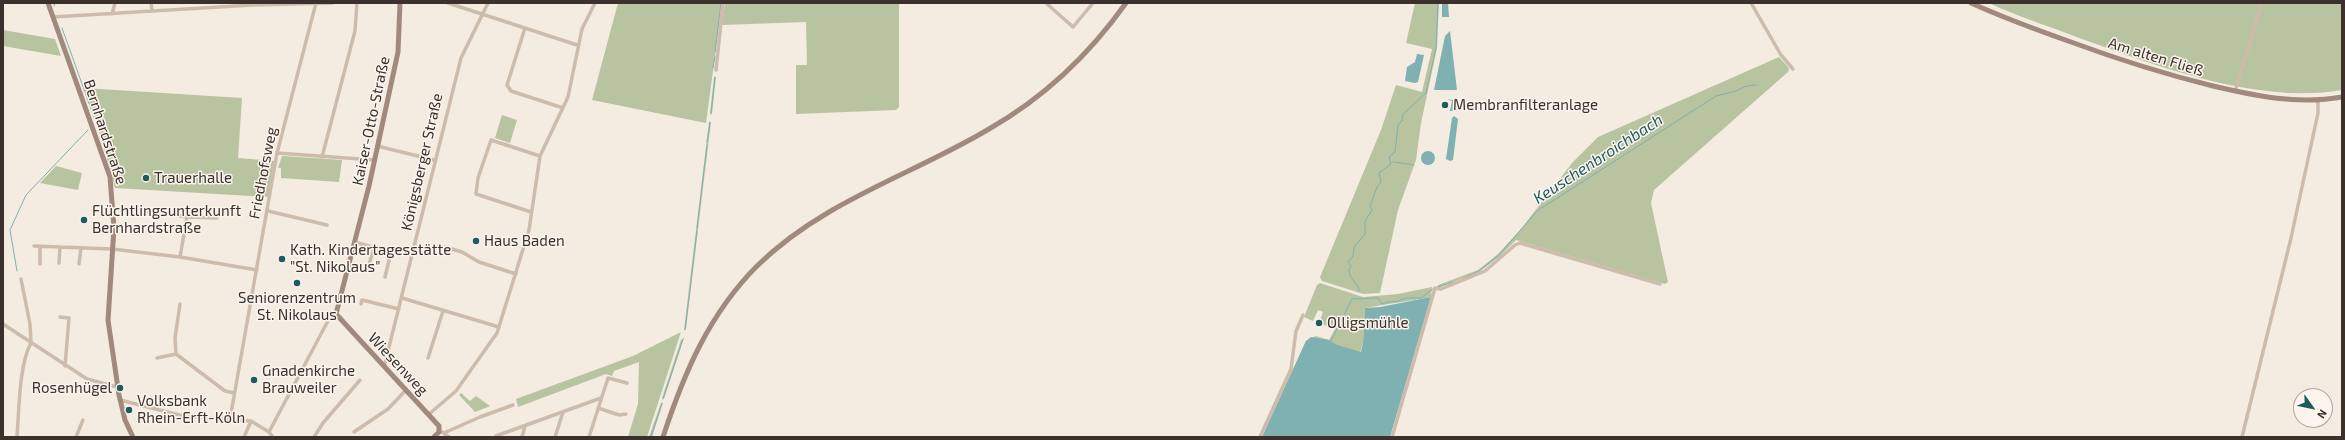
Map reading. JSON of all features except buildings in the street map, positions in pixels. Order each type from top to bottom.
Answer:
[{"type":"main road","name":"Bernhardstraße","points":[[48,3],[110,177],[114,212],[108,320],[117,387],[125,420],[133,437]]},
{"type":"main road","name":"Kaiser-Otto-Straße","points":[[336,314],[378,146],[398,52],[401,32],[400,3]]},
{"type":"main road","points":[[663,437],[684,375],[702,339],[732,294],[767,256],[819,217],[989,129],[1045,92],[1078,62],[1107,30],[1126,3]]},
{"type":"main road","name":"Am alten Fließ","points":[[1971,3],[2014,21],[2146,68],[2235,91],[2285,100],[2342,97]]},
{"type":"main road","name":"Wiesenweg","points":[[336,314],[429,414],[442,432]]},
{"type":"main road","points":[[434,437],[442,432]]},
{"type":"street","points":[[112,14],[115,3]]},
{"type":"street","points":[[151,3],[152,11]]},
{"type":"street","points":[[53,17],[252,4],[333,3]]},
{"type":"street","points":[[322,157],[355,31],[357,3]]},
{"type":"street","points":[[448,3],[483,13],[577,45]]},
{"type":"street","name":"Königsberger Straße","points":[[384,366],[402,298],[434,160],[461,58],[488,3]]},
{"type":"street","points":[[429,414],[451,397],[464,383],[493,340],[499,327],[527,237],[540,156],[568,97],[577,45],[586,18],[595,3]]},
{"type":"street","points":[[716,70],[723,3]]},
{"type":"street","points":[[1046,3],[1073,27],[1093,3]]},
{"type":"street","points":[[1751,3],[1781,54],[1793,69]]},
{"type":"street","points":[[2235,91],[2262,3]]},
{"type":"street","name":"Friedhofsweg","points":[[230,419],[277,153],[315,4]]},
{"type":"street","points":[[525,28],[506,85],[511,91],[563,108]]},
{"type":"street","points":[[2242,437],[2291,238],[2318,113],[2318,99]]},
{"type":"street","points":[[531,212],[476,194],[478,178],[491,140],[540,156]]},
{"type":"street","points":[[378,146],[434,160]]},
{"type":"street","points":[[277,153],[374,160]]},
{"type":"street","points":[[140,210],[187,217],[217,218]]},
{"type":"street","points":[[268,210],[327,225]]},
{"type":"street","points":[[180,257],[187,217]]},
{"type":"street","points":[[354,242],[391,252],[385,278]]},
{"type":"street","points":[[1392,437],[1435,288],[1441,289],[1478,275],[1515,245],[1520,243],[1660,284]]},
{"type":"street","points":[[34,246],[112,249],[180,257],[257,270]]},
{"type":"street","points":[[40,247],[40,264]]},
{"type":"street","points":[[59,263],[60,247]]},
{"type":"street","points":[[440,249],[445,247],[462,252],[471,259],[516,274]]},
{"type":"street","points":[[79,264],[81,248]]},
{"type":"street","points":[[367,271],[374,248]]},
{"type":"street","points":[[17,437],[22,383],[27,350],[31,343],[30,324],[21,279]]},
{"type":"street","points":[[402,298],[499,327]]},
{"type":"street","points":[[361,304],[362,300],[399,310]]},
{"type":"street","points":[[180,304],[175,338],[176,354],[224,391],[234,393]]},
{"type":"street","points":[[428,358],[443,311]]},
{"type":"street","name":"Kaiser-Otto-Straße","points":[[270,432],[330,317],[336,314]]},
{"type":"street","points":[[1260,437],[1290,369],[1296,331],[1303,315]]},
{"type":"street","points":[[60,317],[69,318],[65,366]]},
{"type":"street","points":[[3,324],[65,366],[93,381],[117,387]]},
{"type":"street","points":[[157,358],[176,354]]},
{"type":"street","points":[[589,437],[608,378],[627,383]]},
{"type":"street","points":[[314,437],[323,423],[360,380]]},
{"type":"street","points":[[354,432],[388,409],[406,390]]},
{"type":"street","points":[[496,436],[601,398]]},
{"type":"street","points":[[120,400],[183,416],[251,421],[270,432],[273,437]]},
{"type":"street","points":[[442,432],[480,416],[512,405]]},
{"type":"street","points":[[598,408],[619,414],[626,414]]},
{"type":"street","points":[[555,437],[563,412]]},
{"type":"street","points":[[76,437],[83,420]]},
{"type":"street","points":[[244,437],[251,421]]},
{"type":"street","points":[[522,437],[525,426]]},
{"type":"street","points":[[442,432],[450,437]]},
{"type":"green space","points":[[618,3],[722,3],[706,123],[592,100]]},
{"type":"green space","points":[[725,3],[899,3],[899,107],[896,110],[796,114],[796,65],[807,65],[806,22],[722,25]]},
{"type":"green space","points":[[1415,3],[1439,3],[1437,48],[1421,123],[1416,160],[1398,210],[1380,293],[1363,294],[1322,281],[1320,277],[1381,130],[1396,85],[1422,92],[1432,49],[1406,43]]},
{"type":"green space","points":[[1989,3],[2342,3],[2342,90],[2309,93],[2276,92],[2206,80],[2138,59],[2020,16]]},
{"type":"green space","points":[[3,30],[55,39],[61,56],[3,46]]},
{"type":"green space","points":[[1779,57],[1789,68],[1788,72],[1654,190],[1651,203],[1668,282],[1665,284],[1516,240],[1500,256],[1479,272],[1438,288],[1438,285],[1478,270],[1498,254],[1521,229],[1572,163],[1598,137]]},
{"type":"green space","points":[[714,77],[716,77],[712,114],[710,113]]},
{"type":"green space","points":[[84,88],[242,98],[238,158],[274,161],[268,197],[115,188],[96,120]]},
{"type":"green space","points":[[502,115],[517,120],[510,143],[495,138]]},
{"type":"green space","points":[[709,122],[711,122],[686,329],[684,330]]},
{"type":"green space","points":[[282,156],[342,160],[339,182],[281,178],[281,168],[278,168]]},
{"type":"green space","points":[[56,166],[82,173],[78,190],[40,183]]},
{"type":"green space","points":[[1320,283],[1363,297],[1398,294],[1432,287],[1431,297],[1365,308],[1363,343],[1346,400],[1262,437],[1306,341],[1316,336],[1329,340],[1335,329],[1319,323],[1323,312],[1318,310],[1313,321],[1304,317],[1317,285]]},
{"type":"green space","points":[[681,332],[647,437],[628,437],[638,404],[639,362],[614,371],[612,376],[606,374],[518,407],[516,399],[633,356]]},
{"type":"green space","points":[[684,338],[664,399],[662,398],[681,340]]},
{"type":"green space","points":[[461,393],[470,401],[476,396],[490,406],[475,412],[459,395]]},
{"type":"green space","points":[[661,403],[663,403],[652,437],[649,437]]},
{"type":"water","points":[[1442,3],[1448,3],[1449,17],[1442,17]]},
{"type":"water","points":[[1450,31],[1457,90],[1434,90],[1445,36]]},
{"type":"water","points":[[1417,54],[1424,55],[1418,82],[1415,83],[1405,81],[1407,67],[1415,62]]},
{"type":"water","points":[[1447,99],[1458,101],[1457,111],[1450,111],[1452,101]]},
{"type":"water","points":[[1454,116],[1458,119],[1453,160],[1450,161],[1446,159],[1452,118]]},
{"type":"water","points":[[1428,151],[1433,153],[1435,158],[1433,163],[1428,165],[1423,163],[1421,158],[1423,153]]},
{"type":"water","points":[[1431,297],[1390,437],[1262,437],[1306,341],[1311,337],[1329,340],[1337,345],[1361,352],[1365,308],[1380,307]]},
{"type":"waterway","points":[[715,52],[721,3]]},
{"type":"waterway","points":[[1359,291],[1359,288],[1349,273],[1351,266],[1348,262],[1353,256],[1354,247],[1365,234],[1365,221],[1372,210],[1370,206],[1377,187],[1381,182],[1379,173],[1391,164],[1389,157],[1395,152],[1398,125],[1402,121],[1403,114],[1426,93],[1436,48],[1438,3]]},
{"type":"waterway","points":[[62,28],[95,120]]},
{"type":"waterway","points":[[713,68],[715,56]]},
{"type":"waterway","points":[[711,114],[715,77]]},
{"type":"waterway","name":"Keuschenbroichbach","points":[[1464,278],[1479,271],[1499,255],[1537,211],[1716,96],[1736,91],[1746,86],[1756,85]]},
{"type":"waterway","points":[[707,142],[710,122]]},
{"type":"waterway","points":[[17,271],[10,230],[26,195],[88,130]]},
{"type":"waterway","points":[[697,228],[707,145]]},
{"type":"waterway","points":[[1393,162],[1414,165]]},
{"type":"waterway","points":[[685,330],[697,231]]},
{"type":"waterway","name":"Keuschenbroichbach","points":[[1437,287],[1453,282]]},
{"type":"waterway","name":"Keuschenbroichbach","points":[[1331,341],[1352,299],[1378,298],[1382,304],[1391,301],[1395,302],[1406,298],[1421,298],[1434,288]]},
{"type":"waterway","points":[[663,399],[683,339]]},
{"type":"waterway","points":[[651,437],[662,403]]},
{"type":"place","name":"Membranfilteranlage","points":[[1445,105]]},
{"type":"place","name":"Trauerhalle","points":[[146,178]]},
{"type":"place","name":"Flüchtlingsunterkunft Bernhardstraße","points":[[84,220]]},
{"type":"place","name":"Haus Baden","points":[[476,241]]},
{"type":"place","name":"Kath. Kindertagesstätte \"St. Nikolaus\"","points":[[282,259]]},
{"type":"place","name":"Seniorenzentrum St. Nikolaus","points":[[297,283]]},
{"type":"place","name":"Olligsmühle","points":[[1319,323]]},
{"type":"place","name":"Gnadenkirche Brauweiler","points":[[254,380]]},
{"type":"place","name":"Rosenhügel","points":[[120,388]]},
{"type":"place","name":"Volksbank Rhein-Erft-Köln","points":[[129,410]]}]
